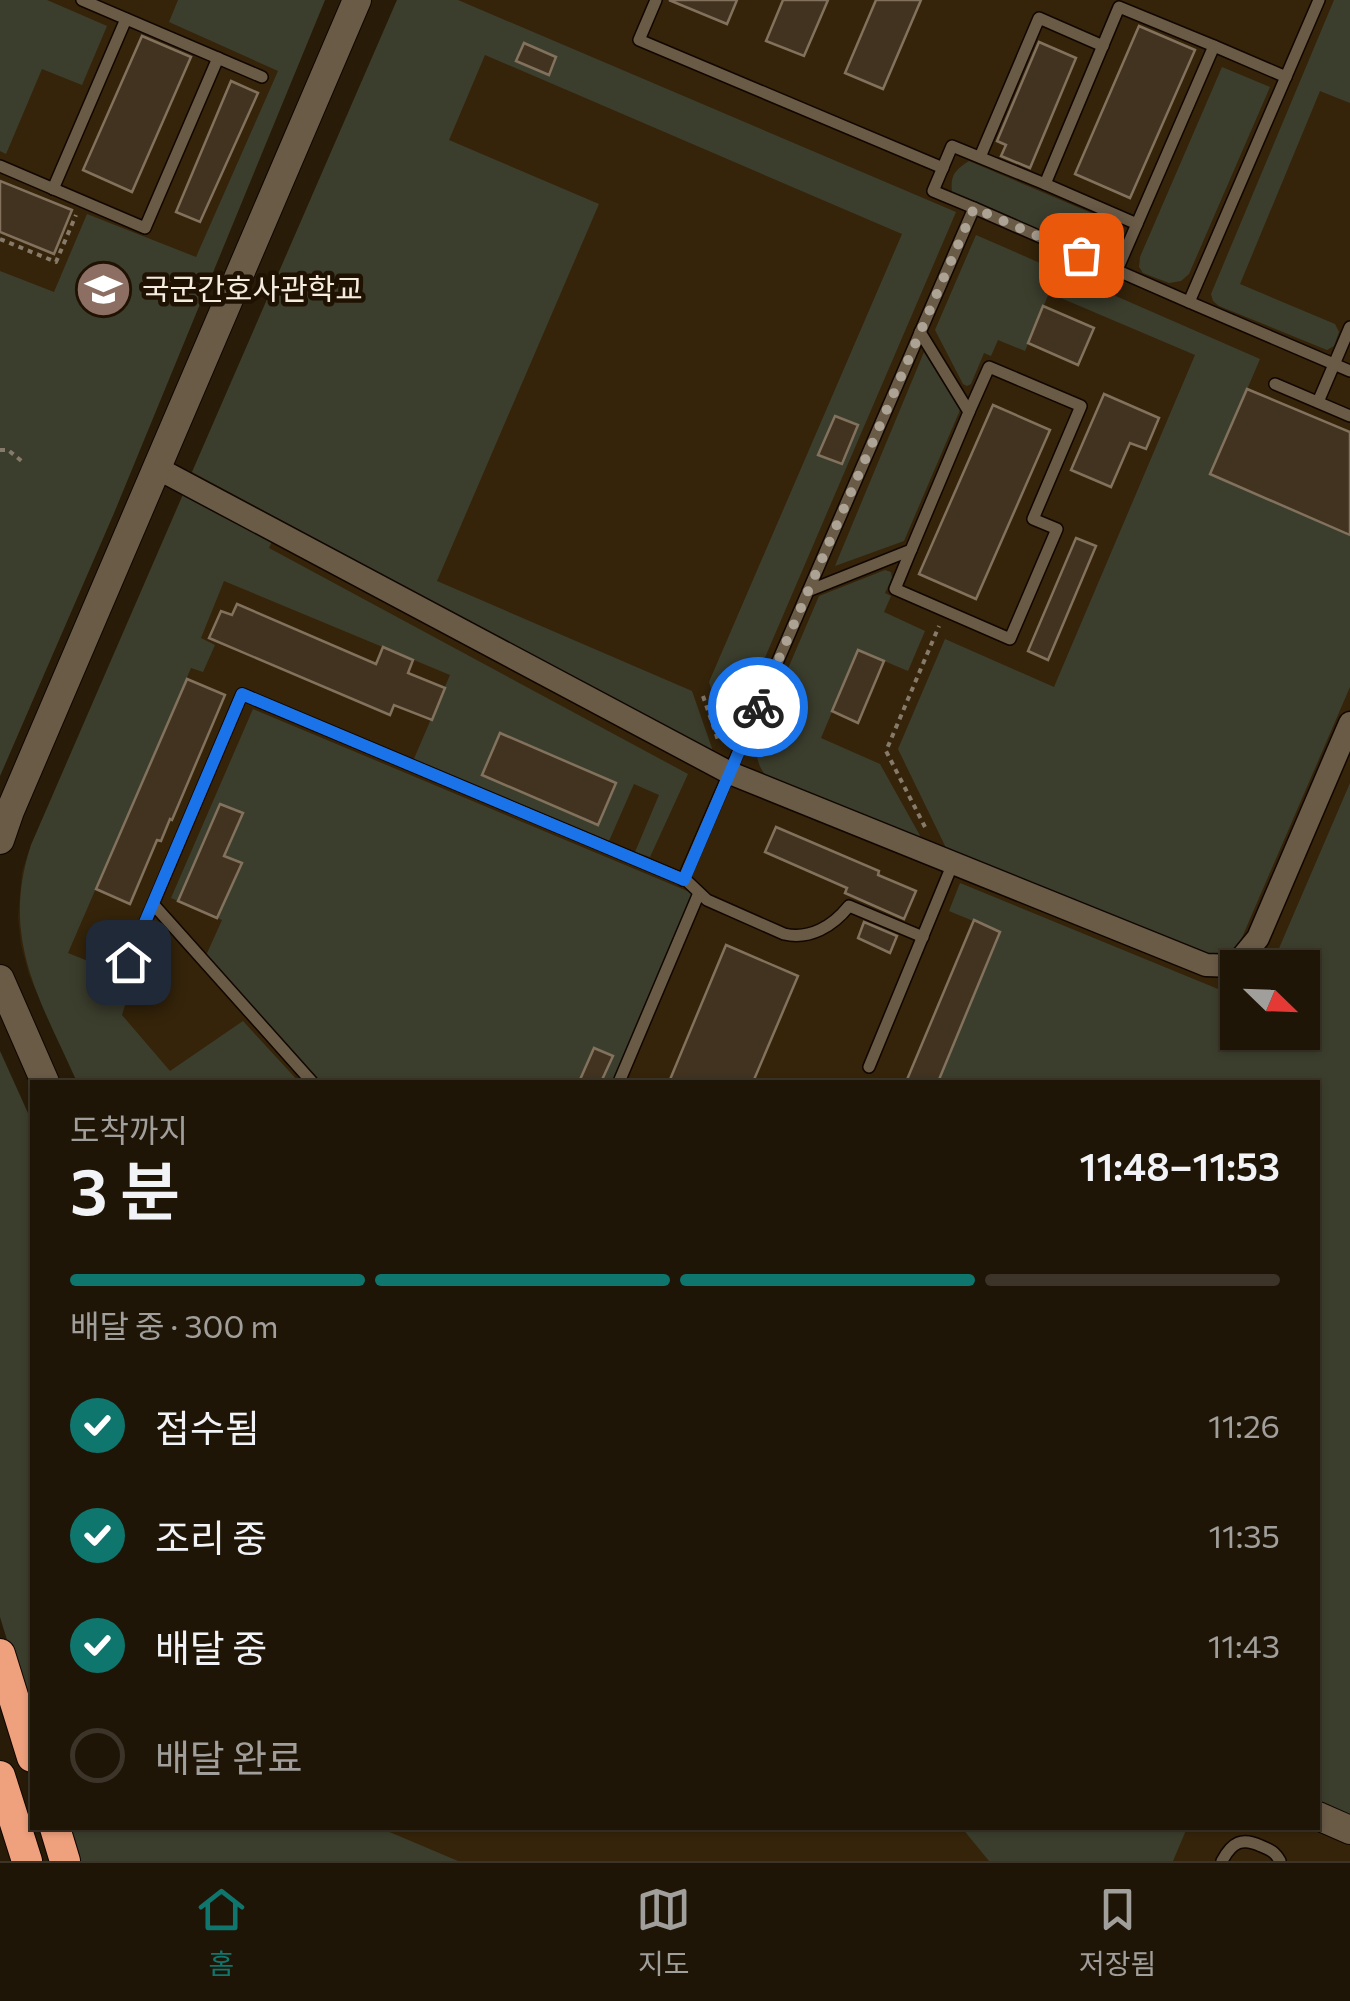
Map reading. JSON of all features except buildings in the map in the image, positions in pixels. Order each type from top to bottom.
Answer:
[{"type":"highway","points":[[0,1654],[30,1751]]},
{"type":"highway","points":[[0,1776],[27,1861]]},
{"type":"highway","points":[[56,1830],[66,1861]]},
{"type":"street","points":[[0,840],[357,0]]},
{"type":"street","points":[[157,468],[730,773],[1206,964],[1234,966],[1258,938],[1350,723]]},
{"type":"street","points":[[0,979],[43,1080]]},
{"type":"street","points":[[1320,1817],[1350,1830]]},
{"type":"lane","points":[[82,0],[262,77]]},
{"type":"lane","points":[[656,0],[639,40],[942,168]]},
{"type":"lane","points":[[1189,302],[1319,0]]},
{"type":"lane","points":[[1045,184],[1119,6],[1286,77]]},
{"type":"lane","points":[[53,189],[126,18]]},
{"type":"lane","points":[[980,157],[1038,18],[1103,46]]},
{"type":"lane","points":[[1117,270],[1214,46]]},
{"type":"lane","points":[[0,166],[146,228],[218,58]]},
{"type":"lane","points":[[1137,224],[952,146],[933,192],[1350,371]]},
{"type":"lane","points":[[684,880],[974,208]]},
{"type":"lane","points":[[1318,402],[1350,327]]},
{"type":"lane","points":[[920,332],[970,412]]},
{"type":"lane","points":[[988,367],[1081,406],[1034,519],[1057,529],[1010,638],[895,589],[970,412],[988,367]]},
{"type":"lane","points":[[1274,384],[1350,416]]},
{"type":"lane","points":[[808,590],[911,550]]},
{"type":"lane","points":[[128,962],[242,694],[684,880],[707,900],[795,936],[819,931],[849,906],[923,937]]},
{"type":"lane","points":[[868,1067],[923,937],[947,860]]},
{"type":"lane","points":[[620,1080],[699,894]]},
{"type":"lane","points":[[153,904],[310,1080]]},
{"type":"lane","points":[[1222,1861],[1232,1844],[1250,1841],[1275,1852],[1280,1861]]},
{"type":"path","points":[[0,239],[56,262],[82,201]]},
{"type":"path","points":[[0,450],[8,450],[24,463]]},
{"type":"path","points":[[945,610],[886,751],[947,860]]},
{"type":"path","points":[[703,696],[730,773]]},
{"type":"shaded area","name":"국군간호사관학교","points":[[0,0],[325,0],[114,513],[0,776]]},
{"type":"shaded area","points":[[397,0],[1350,0],[1350,1819],[1320,1080],[76,1080],[29,975],[18,917],[22,872],[31,845]]},
{"type":"shaded area","points":[[307,1830],[1320,1830],[1350,1842],[1350,1861],[325,1861]]},
{"type":"green space","points":[[0,0],[47,0],[107,26],[82,85],[42,69],[6,154],[0,151]]},
{"type":"green space","points":[[178,0],[325,0],[114,513],[0,776],[0,271],[54,292],[87,214],[196,257],[278,71],[169,22]]},
{"type":"green space","points":[[397,0],[458,0],[956,212],[727,746],[709,682],[902,234],[485,55],[449,140],[599,204],[437,581],[692,691],[714,754],[705,754],[192,472]]},
{"type":"green space","points":[[1334,0],[1350,0],[1350,103],[1320,91],[1240,284],[1335,324],[1339,332],[1334,346],[1327,350],[1219,306],[1211,294]]},
{"type":"green space","points":[[1222,67],[1270,87],[1189,274],[1181,281],[1169,283],[1143,273],[1140,257]]},
{"type":"green space","points":[[969,161],[1108,220],[1112,227],[1103,248],[1094,253],[952,192],[954,174]]},
{"type":"green space","points":[[976,235],[1260,359],[1211,474],[1350,535],[1350,687],[1236,950],[1208,955],[950,856],[898,749],[945,639],[1054,687],[1195,355],[1049,293],[1025,351],[998,340],[991,356],[984,353],[967,386],[935,330]]},
{"type":"green space","points":[[924,352],[960,410],[904,541],[835,566]]},
{"type":"green space","points":[[185,490],[274,537],[269,548],[688,774],[650,857],[635,852],[659,795],[634,784],[609,841],[413,761],[450,675],[224,581],[201,638],[215,645],[203,672],[191,668],[68,953],[133,979],[122,1015],[170,1071],[243,1021],[297,1080],[76,1080],[38,995],[22,939],[20,910],[31,845]]},
{"type":"green space","points":[[885,570],[891,572],[892,578],[885,593],[891,596],[884,612],[925,631],[908,671],[858,650],[821,738],[880,764],[923,841],[767,777],[758,759],[758,739],[819,596]]},
{"type":"green space","points":[[253,709],[692,893],[613,1080],[313,1080],[204,960],[222,920],[171,898]]},
{"type":"green space","points":[[1350,783],[1350,1819],[1320,1806],[1320,1080],[939,1080],[1000,932],[949,911],[960,883],[1218,989],[1220,1050],[1320,1050],[1320,950],[1278,950]]},
{"type":"green space","points":[[0,1051],[30,1118],[30,1714],[0,1617]]},
{"type":"green space","points":[[67,1830],[385,1830],[458,1861],[76,1861]]},
{"type":"green space","points":[[964,1830],[1186,1830],[1173,1861],[989,1861]]},
{"type":"way so far","points":[[758,707],[974,208],[1081,255]]},
{"type":"place","name":"국군간호사관학교","points":[[103,290]]},
{"type":"route","points":[[128,962],[242,694],[684,880],[758,707]]}]
